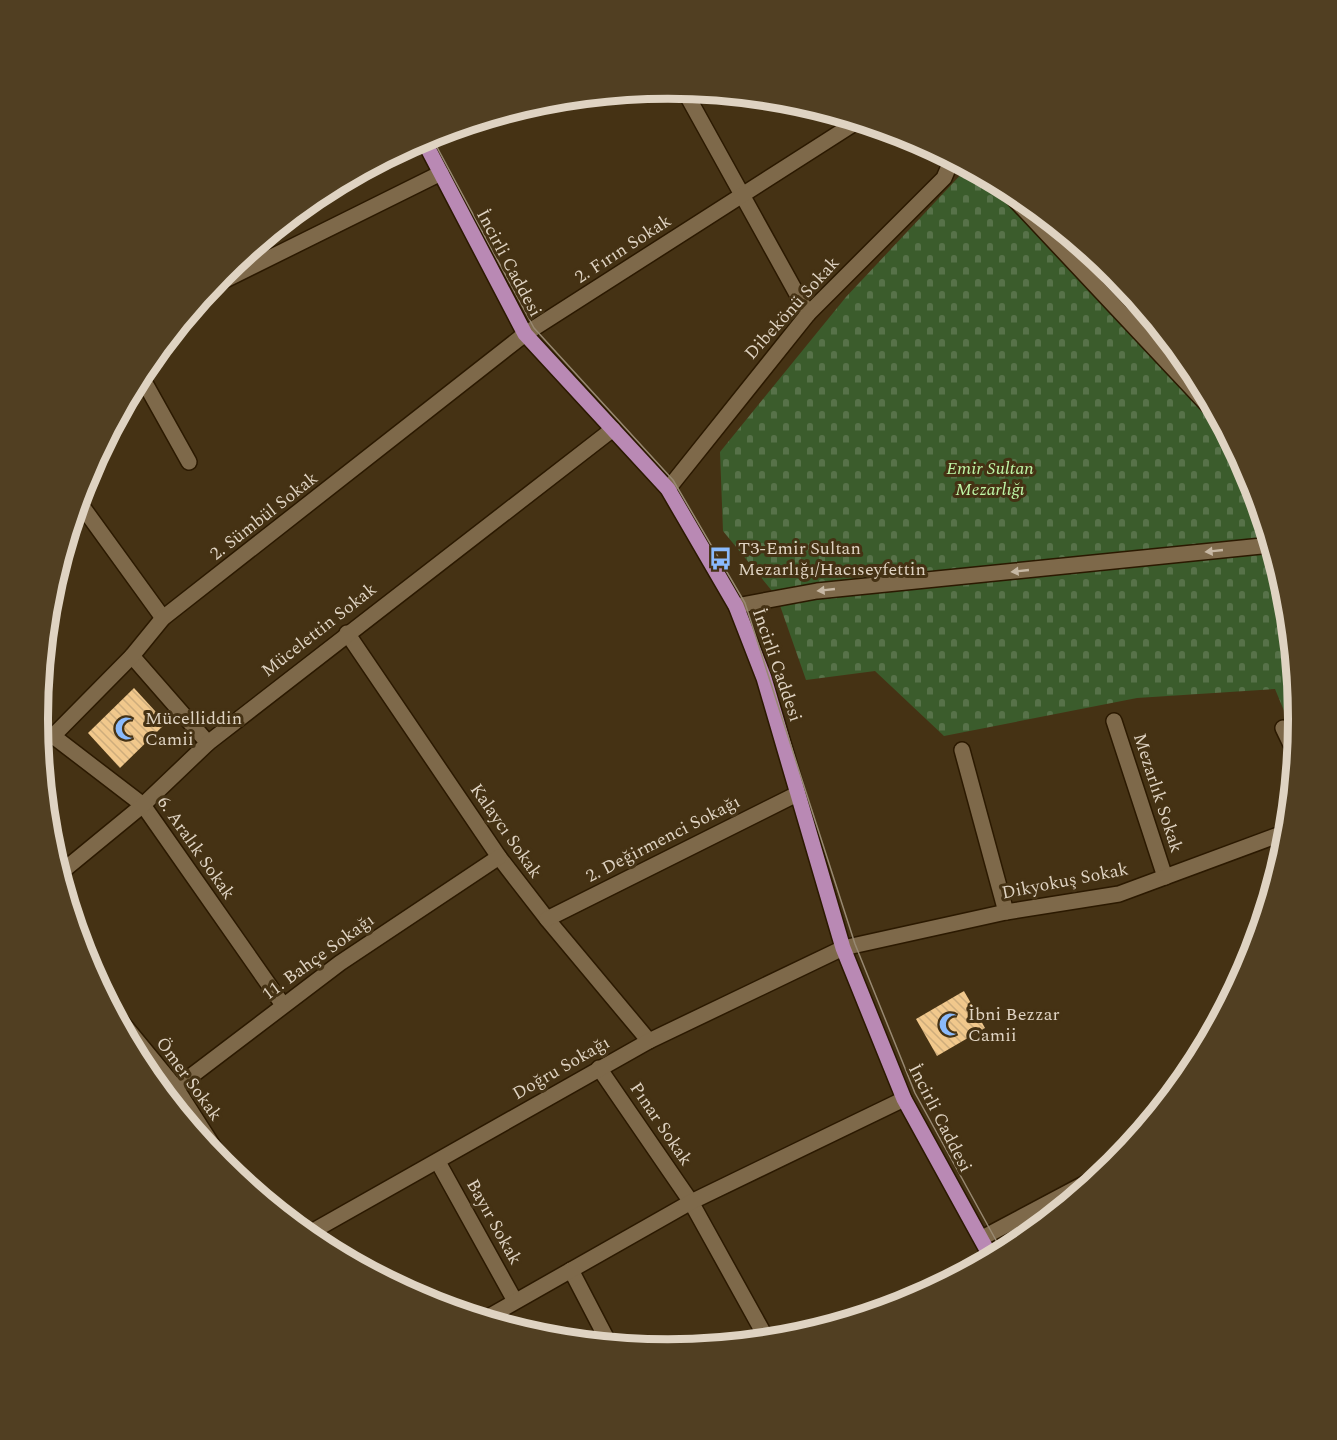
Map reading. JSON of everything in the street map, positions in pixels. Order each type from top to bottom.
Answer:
[{"type":"main road","name":"İncirli Caddesi","points":[[428,148],[525,334],[668,489],[736,606],[764,678],[843,948],[904,1099],[988,1251]]},
{"type":"street","points":[[689,100],[808,314]]},
{"type":"street","name":"2. Fırın Sokak","points":[[525,334],[849,127]]},
{"type":"street","name":"Dibekönü Sokak","points":[[668,489],[808,314],[944,178],[949,166]]},
{"type":"street","points":[[237,274],[441,173]]},
{"type":"street","points":[[1032,218],[1193,390]]},
{"type":"street","name":"2. Sümbül Sokak","points":[[48,736],[132,656],[163,618],[525,334]]},
{"type":"street","points":[[146,386],[189,462]]},
{"type":"street","name":"Mücelettin Sokak","points":[[66,868],[143,805],[208,743],[613,429]]},
{"type":"street","points":[[85,511],[163,618]]},
{"type":"street","points":[[736,606],[817,591],[1264,547]]},
{"type":"street","name":"Kalaycı Sokak","points":[[347,633],[499,857],[547,920],[649,1041]]},
{"type":"street","points":[[132,656],[208,743]]},
{"type":"street","name":"Mezarlık Sokak","points":[[1114,721],[1164,877]]},
{"type":"street","points":[[1283,728],[1289,739]]},
{"type":"street","name":"6. Aralık Sokak","points":[[48,740],[143,805],[283,1005]]},
{"type":"street","points":[[962,750],[1006,912]]},
{"type":"street","name":"2. Değirmenci Sokağı","points":[[547,920],[797,794]]},
{"type":"street","name":"Dikyokuş Sokak","points":[[843,948],[1006,912],[1119,894],[1278,835]]},
{"type":"street","name":"11. Bahçe Sokağı","points":[[171,1091],[340,963],[499,857]]},
{"type":"street","name":"Doğru Sokağı","points":[[315,1230],[649,1041],[843,948]]},
{"type":"street","name":"Pınar Sokak","points":[[600,1068],[691,1202],[764,1333]]},
{"type":"street","points":[[492,1315],[691,1202],[904,1099]]},
{"type":"street","name":"Bayır Sokak","points":[[438,1162],[515,1301]]},
{"type":"street","points":[[982,1238],[1078,1187]]},
{"type":"street","points":[[571,1270],[606,1337]]},
{"type":"green space","name":"Emir Sultan Mezarlığı","points":[[962,173],[1013,204],[1078,253],[1135,311],[1161,342],[1206,410],[1242,483],[1268,559],[1277,599],[1288,679],[1289,723],[1275,689],[1137,698],[944,736],[875,671],[806,680],[777,597],[723,531],[720,452],[846,297]]},
{"type":"building","name":"Mücelliddin Camii","points":[[134,688],[166,723],[120,768],[88,733]]},
{"type":"building","name":"İbni Bezzar Camii","points":[[964,991],[985,1028],[937,1056],[916,1019]]},
{"type":"tram line","points":[[436,145],[534,328],[673,480],[745,603],[855,944],[915,1093],[999,1245]]},
{"type":"place","name":"T3-Emir Sultan Mezarlığı/Hacıseyfettin","points":[[720,558]]},
{"type":"place","name":"Mücelliddin Camii","points":[[127,728]]},
{"type":"place","name":"İbni Bezzar Camii","points":[[950,1024]]}]
